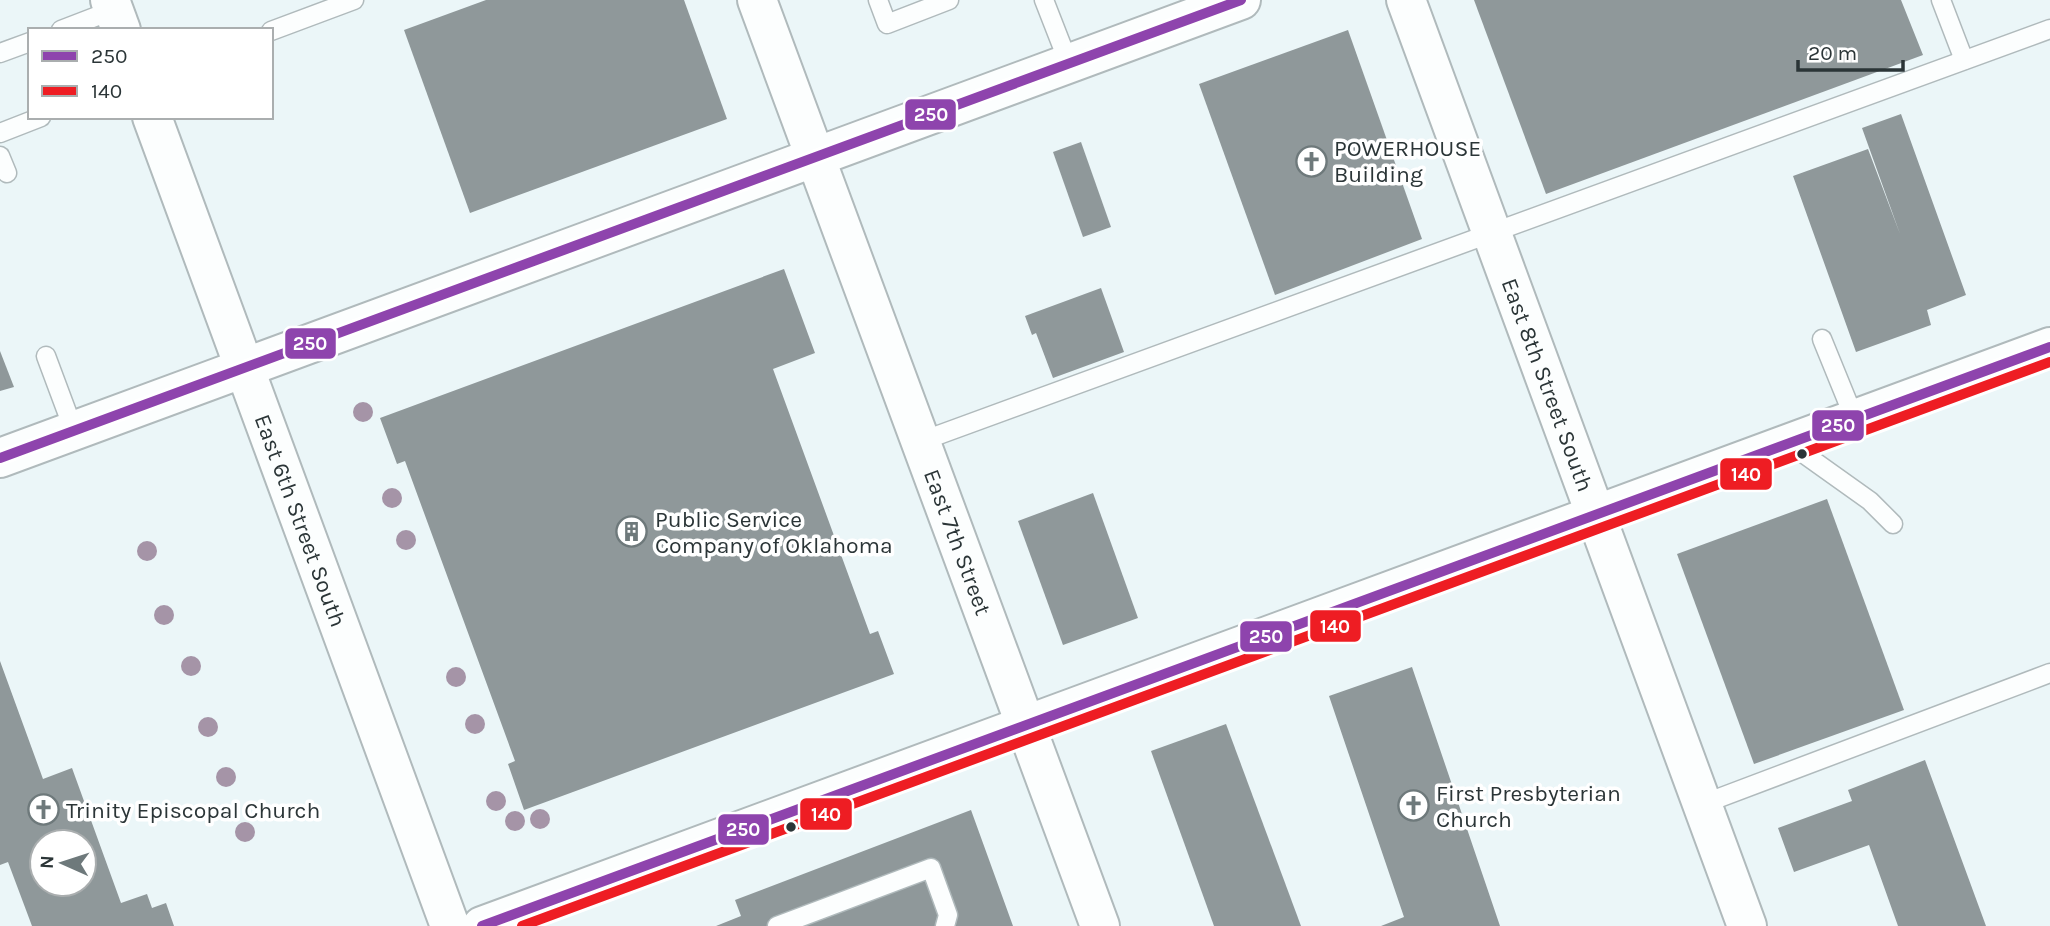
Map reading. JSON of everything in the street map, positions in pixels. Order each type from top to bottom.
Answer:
[{"type":"main road","name":"East 7th Street","points":[[757,0],[1100,926]]},
{"type":"main road","points":[[0,458],[1241,0]]},
{"type":"main road","name":"East 8th Street South","points":[[1406,0],[1747,926]]},
{"type":"main road","name":"East 6th Street South","points":[[153,119],[450,926]]},
{"type":"main road","points":[[482,926],[2050,347]]},
{"type":"lane","points":[[273,30],[354,0]]},
{"type":"lane","points":[[878,0],[887,24],[949,0]]},
{"type":"lane","points":[[1044,0],[1069,64]]},
{"type":"lane","points":[[1941,0],[1965,60]]},
{"type":"lane","points":[[67,28],[115,13]]},
{"type":"lane","points":[[922,441],[2050,29]]},
{"type":"lane","points":[[0,53],[28,43]]},
{"type":"lane","points":[[0,133],[36,119]]},
{"type":"lane","points":[[1822,338],[1855,420]]},
{"type":"lane","points":[[46,356],[74,431]]},
{"type":"lane","points":[[1790,444],[1870,501],[1893,524]]},
{"type":"lane","points":[[1703,804],[2050,673]]},
{"type":"lane","points":[[777,926],[931,868],[948,915],[945,926]]},
{"type":"building","points":[[486,0],[684,0],[727,119],[470,213],[404,30]]},
{"type":"building","points":[[1474,0],[1901,0],[1923,55],[1546,194]]},
{"type":"building","name":"POWERHOUSE Building","points":[[1348,30],[1422,239],[1275,295],[1199,84]]},
{"type":"building","points":[[1901,114],[1966,295],[1927,310],[1931,325],[1856,352],[1793,176],[1868,149],[1900,234],[1862,128]]},
{"type":"building","points":[[1081,142],[1111,227],[1083,237],[1053,152]]},
{"type":"building","name":"Public Service Company of Oklahoma","points":[[784,269],[815,353],[773,369],[870,634],[878,631],[894,674],[524,810],[508,764],[515,761],[405,461],[397,464],[380,418]]},
{"type":"building","points":[[1101,288],[1124,352],[1053,378],[1036,333],[1032,335],[1025,316]]},
{"type":"building","points":[[0,351],[14,387],[0,391]]},
{"type":"building","points":[[1093,493],[1138,618],[1063,645],[1018,521]]},
{"type":"building","points":[[1827,499],[1904,710],[1754,764],[1677,554]]},
{"type":"building","name":"Trinity Episcopal Church","points":[[0,661],[43,779],[72,768],[94,828],[28,828],[28,898],[98,898],[98,840],[121,903],[147,894],[152,908],[166,903],[174,926],[32,926],[8,862],[0,865]]},
{"type":"building","name":"First Presbyterian Church","points":[[1412,667],[1500,926],[1381,926],[1404,917],[1329,696]]},
{"type":"building","points":[[1226,724],[1301,926],[1214,926],[1151,751]]},
{"type":"building","points":[[1925,760],[1986,926],[1898,926],[1869,845],[1794,872],[1778,828],[1852,801],[1848,790]]},
{"type":"building","points":[[971,810],[1013,926],[716,926],[741,916],[735,900]]},
{"type":"transit line","name":"250","points":[[0,458],[1241,0]]},
{"type":"transit line","name":"250","points":[[482,926],[2050,347]]},
{"type":"transit line","name":"140","points":[[522,926],[2050,362]]},
{"type":"place","name":"POWERHOUSE Building","points":[[1311,161]]},
{"type":"place","name":"Public Service Company of Oklahoma","points":[[632,532]]},
{"type":"place","name":"First Presbyterian Church","points":[[1413,806]]},
{"type":"place","name":"Trinity Episcopal Church","points":[[43,810]]}]
